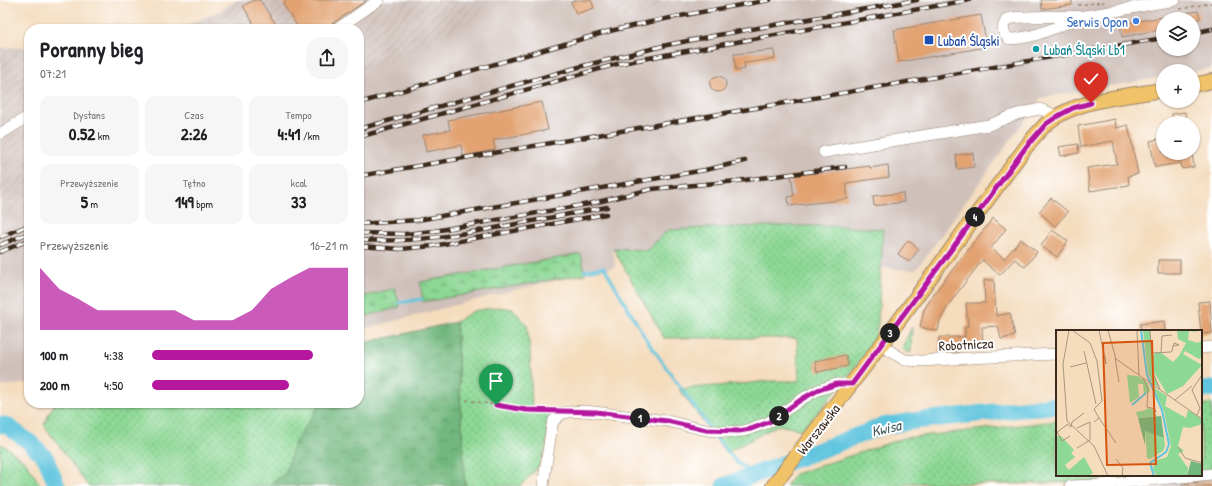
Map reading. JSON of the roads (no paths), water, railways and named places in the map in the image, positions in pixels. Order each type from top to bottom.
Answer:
[{"type":"main road","points":[[1200,84],[1212,81]]},
{"type":"main road","name":"Warszawska","points":[[774,486],[881,345],[1026,147],[1046,124],[1073,108],[1091,103],[1156,91]]},
{"type":"street","points":[[344,24],[379,0]]},
{"type":"street","points":[[1084,16],[1040,34],[1019,39],[1009,39],[1004,33],[1003,27],[1007,20],[1018,17],[1084,16],[1175,0]]},
{"type":"street","points":[[824,152],[989,126],[1017,114],[1040,109],[1058,116]]},
{"type":"street","points":[[0,134],[24,119]]},
{"type":"street","name":"Robotnicza","points":[[881,345],[905,360],[921,362],[1056,354]]},
{"type":"street","points":[[1202,348],[1212,347]]},
{"type":"street","points":[[541,484],[552,425],[558,416],[569,412],[596,412],[667,421],[706,430],[739,431],[751,429],[769,422],[802,399],[818,390],[837,384],[850,386]]},
{"type":"street","points":[[1202,475],[1212,474]]},
{"type":"street","points":[[1070,486],[1098,485],[1191,476]]},
{"type":"waterway","points":[[584,271],[604,267],[646,339],[709,427]]},
{"type":"waterway","points":[[399,303],[422,299]]},
{"type":"waterway","name":"Kwisa","points":[[1202,390],[1212,389]]},
{"type":"waterway","name":"Kwisa","points":[[724,486],[883,426],[913,421],[1056,405]]},
{"type":"waterway","name":"Kwisa","points":[[0,425],[6,425],[28,441],[45,457],[57,486]]},
{"type":"waterway","points":[[714,435],[737,463],[756,474]]},
{"type":"railway","points":[[364,102],[610,31],[710,10],[770,0]]},
{"type":"railway","points":[[364,128],[579,67],[667,45],[917,0]]},
{"type":"railway","points":[[364,136],[617,64],[969,0]]},
{"type":"railway","points":[[1200,32],[1212,29]]},
{"type":"railway","points":[[364,175],[1156,39]]},
{"type":"railway","points":[[364,224],[418,220],[705,170],[745,161]]},
{"type":"railway","points":[[364,233],[405,234],[434,231],[589,204],[652,189],[737,181],[845,167]]},
{"type":"railway","points":[[364,240],[416,239],[454,235],[607,207]]},
{"type":"railway","points":[[364,246],[400,249],[433,246],[606,214]]},
{"type":"railway","points":[[0,237],[24,227]]},
{"type":"railway","points":[[0,245],[24,235]]},
{"type":"railway","points":[[0,252],[24,242]]},
{"type":"place","name":"Serwis Opon","points":[[1136,21]]},
{"type":"place","name":"Lubań Śląski","points":[[929,40]]},
{"type":"place","name":"Lubań Śląski Lb1","points":[[1036,49]]}]
